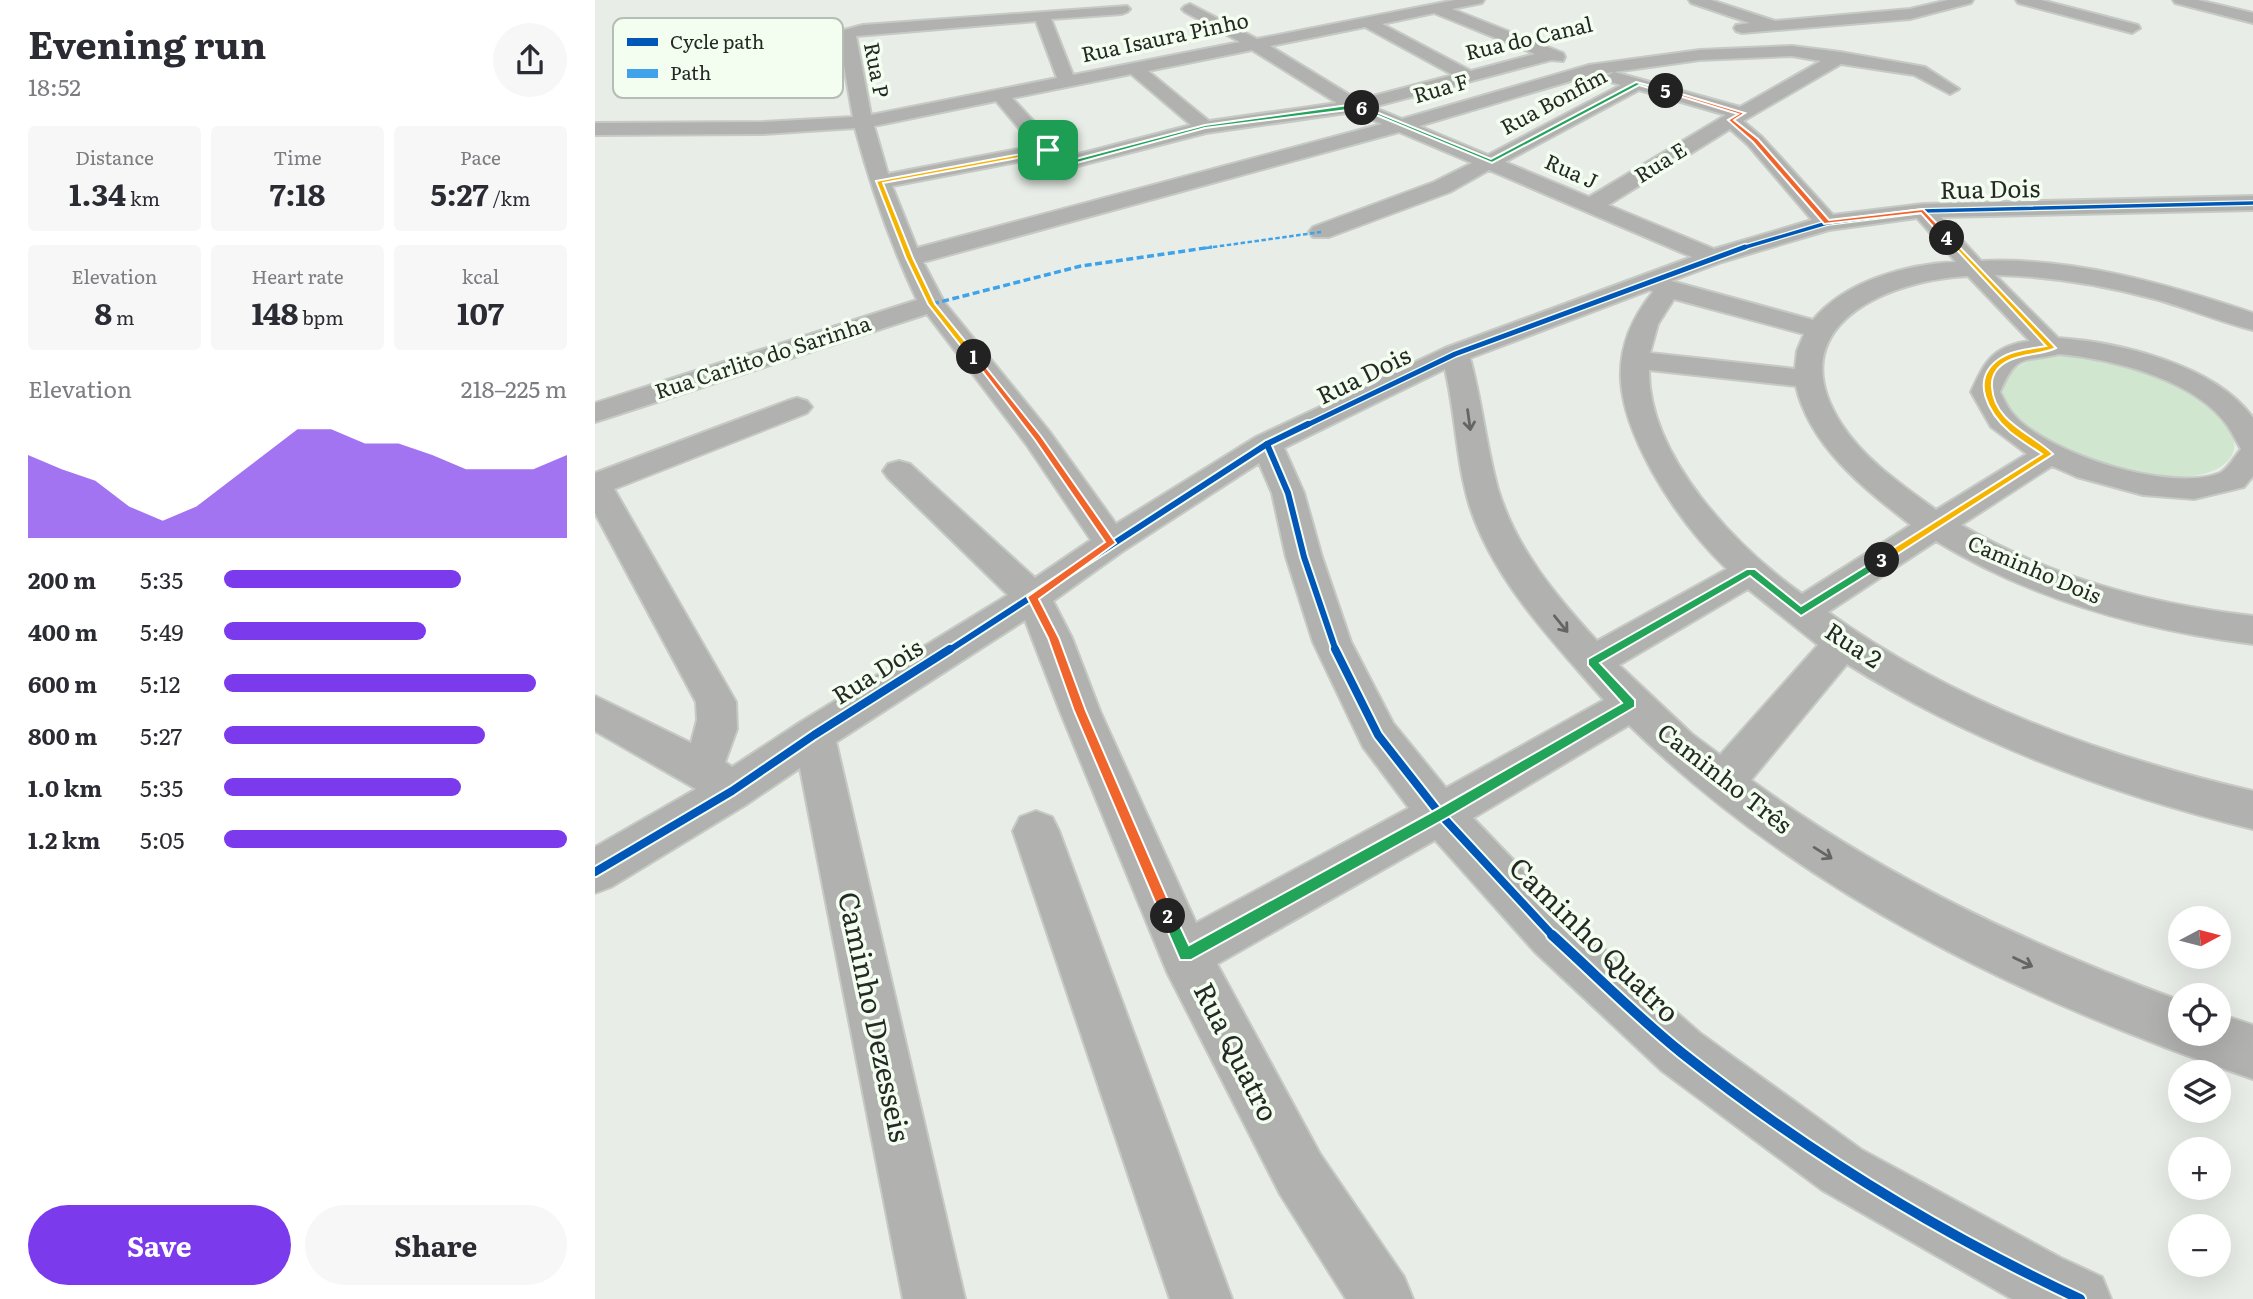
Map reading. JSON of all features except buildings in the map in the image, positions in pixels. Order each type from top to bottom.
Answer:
[{"type":"street","name":"Rua Isaura Pinho","points":[[595,129],[701,126],[794,129],[863,122],[1477,0]]},
{"type":"street","points":[[1696,0],[1775,26]]},
{"type":"street","points":[[1861,0],[1910,14]]},
{"type":"street","points":[[1721,29],[1910,14],[1966,0]]},
{"type":"street","points":[[2023,0],[2132,28]]},
{"type":"street","points":[[2180,0],[2253,18]]},
{"type":"street","points":[[1384,5],[1407,14]]},
{"type":"street","points":[[1435,8],[1588,70],[1638,83],[1737,117],[1827,223]]},
{"type":"street","points":[[1066,82],[1042,15],[1122,9]]},
{"type":"street","name":"Rua J","points":[[1189,9],[1252,43],[1355,106],[1713,257]]},
{"type":"street","name":"Rua P","points":[[863,122],[847,37],[853,31],[1042,15]]},
{"type":"street","points":[[1365,21],[1468,76]]},
{"type":"street","name":"Rua do Canal","points":[[880,181],[1055,156],[1073,162],[1205,127],[1264,121],[1355,106],[1577,50]]},
{"type":"street","name":"Rua F","points":[[909,258],[1402,125],[1588,70],[1700,55],[1768,51],[1840,57],[1919,71],[1950,89]]},
{"type":"street","name":"Rua E","points":[[1590,206],[1840,57]]},
{"type":"street","points":[[1134,68],[1205,127]]},
{"type":"street","name":"Rua Bonfim","points":[[1492,162],[1638,83]]},
{"type":"street","points":[[1001,96],[1055,156]]},
{"type":"street","points":[[863,122],[880,181],[909,258],[932,304],[1038,438],[1111,543]]},
{"type":"street","points":[[1321,232],[1406,202],[1492,162]]},
{"type":"street","name":"Rua Dois","points":[[595,872],[716,780],[814,735],[1033,597],[1111,543],[1267,444],[1455,354],[1659,285],[1713,257],[1827,223],[1923,211],[2253,203]]},
{"type":"street","points":[[1923,211],[2052,348]]},
{"type":"street","name":"Caminho Dois","points":[[2253,323],[2161,292],[2095,278],[2018,269],[1975,269],[1923,275],[1878,286],[1843,305],[1819,330],[1809,361],[1809,379],[1823,418],[1854,460],[1936,526],[2012,566],[2101,600],[2196,622],[2253,630]]},
{"type":"street","points":[[1659,285],[1819,330]]},
{"type":"street","name":"Rua 2","points":[[1659,285],[1640,333],[1634,360],[1635,389],[1642,422],[1657,457],[1680,493],[1711,531],[1751,571],[1801,612],[1844,641],[1928,692],[2005,730],[2101,768],[2178,792],[2253,810]]},
{"type":"street","name":"Rua Carlito do Sarinha","points":[[595,413],[932,304]]},
{"type":"street","points":[[2253,444],[2246,427],[2233,411],[2202,388],[2150,363],[2106,352],[2052,348],[2019,353],[2002,360],[1991,370],[1987,383],[1989,398],[1998,414],[2014,431],[2048,454],[2110,478],[2175,488],[2203,487],[2227,481],[2243,471],[2253,454]]},
{"type":"street","name":"Caminho Três","points":[[1455,354],[1464,382],[1477,469],[1495,528],[1529,585],[1592,662],[1631,704],[1722,783],[1821,853],[1939,921],[2072,985],[2168,1022]]},
{"type":"street","points":[[1634,360],[1809,379]]},
{"type":"street","points":[[716,780],[714,741],[719,721],[716,702],[595,483],[797,407]]},
{"type":"street","name":"Caminho Quatro","points":[[1267,444],[1288,492],[1304,557],[1332,642],[1378,735],[1440,814],[1552,935],[1681,1052],[1842,1170],[2039,1280],[2080,1299]]},
{"type":"street","points":[[1801,612],[2048,454]]},
{"type":"street","points":[[899,471],[1033,597]]},
{"type":"street","points":[[1592,662],[1751,571]]},
{"type":"street","name":"Rua Quatro","points":[[1033,597],[1053,638],[1095,747],[1185,955],[1300,1174],[1382,1299]]},
{"type":"street","points":[[1722,783],[1844,641]]},
{"type":"street","points":[[1185,955],[1440,814],[1631,704]]},
{"type":"street","points":[[595,712],[716,780]]},
{"type":"street","name":"Caminho Dezesseis","points":[[814,735],[934,1299]]},
{"type":"street","points":[[1036,831],[1201,1299]]},
{"type":"street","points":[[2231,1045],[2253,1052]]},
{"type":"green space","points":[[2059,355],[2096,357],[2133,365],[2182,388],[2217,413],[2229,427],[2234,442],[2231,457],[2207,473],[2174,478],[2156,477],[2110,469],[2045,441],[2019,423],[2008,410],[2003,397],[2004,385],[2010,374],[2022,365]]},
{"type":"marked path","points":[[932,304],[1081,266],[1321,232]]},
{"type":"cycle path","points":[[595,872],[732,791],[814,735],[1033,597],[1111,543],[1267,444],[1455,354],[1713,257],[1827,223],[1923,211],[2253,203]]},
{"type":"cycle path","points":[[1267,444],[1288,493],[1304,557],[1332,642],[1378,735],[1440,814],[1552,935],[1681,1052],[1842,1170],[2039,1280],[2080,1299]]},
{"type":"route","points":[[1638,83],[1743,114],[1731,120],[1755,141],[1827,223],[1923,211],[2052,348],[2019,353],[2002,360],[1991,370],[1987,383],[1992,406],[2005,423],[2048,454],[1801,612],[1751,571],[1592,662],[1631,704],[1440,814],[1185,955],[1080,711],[1053,638],[1033,597],[1111,543],[1038,438],[932,304],[909,258],[880,181],[1048,150],[1058,161],[1073,162],[1205,127],[1300,116],[1355,106],[1492,162],[1638,83]]}]
